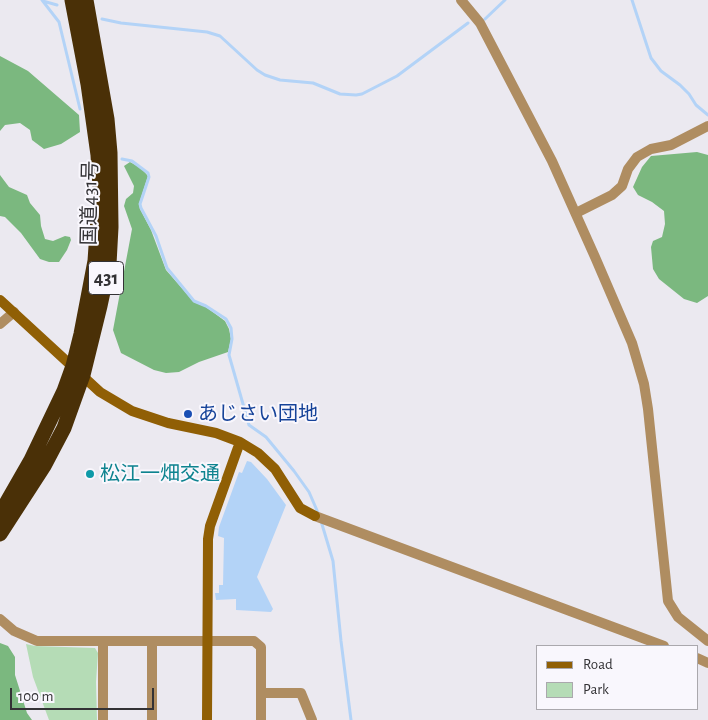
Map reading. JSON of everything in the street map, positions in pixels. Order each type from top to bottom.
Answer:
[{"type":"highway","name":"国道431号","points":[[0,514],[32,460],[78,371],[95,261],[100,187],[94,120],[72,0]]},
{"type":"highway","name":"国道431号","points":[[0,534],[44,466],[64,428],[78,371],[100,306],[108,264],[112,185],[107,119],[86,0]]},
{"type":"street","points":[[461,0],[480,23],[514,86],[576,213],[632,344],[644,384],[651,432],[668,601],[678,617],[708,641]]},
{"type":"street","points":[[576,213],[612,195],[622,186],[628,169],[636,157],[651,149],[672,145],[708,126]]},
{"type":"street","points":[[0,300],[100,392],[132,410],[168,423],[216,433],[240,442],[258,453],[275,469],[300,508],[315,516],[661,645]]},
{"type":"street","points":[[0,324],[14,312]]},
{"type":"street","points":[[207,720],[208,540],[210,526],[240,442]]},
{"type":"street","points":[[0,619],[14,631],[36,641],[254,641],[261,647],[261,720]]},
{"type":"street","points":[[103,641],[103,720]]},
{"type":"street","points":[[152,641],[152,720]]},
{"type":"street","points":[[261,693],[301,693],[312,720]]},
{"type":"green space","points":[[0,56],[28,71],[79,115],[80,132],[61,144],[44,149],[32,140],[30,130],[20,123],[5,125],[0,131]]},
{"type":"green space","points":[[697,152],[708,155],[708,296],[697,303],[684,299],[659,279],[653,269],[651,247],[653,241],[662,237],[665,224],[664,211],[638,195],[633,187],[642,167],[651,156]]},
{"type":"green space","points":[[130,162],[141,168],[148,176],[139,204],[166,270],[194,302],[206,307],[225,321],[229,329],[231,339],[228,352],[199,362],[179,372],[166,373],[154,370],[121,353],[113,330],[132,229],[124,206],[126,199],[133,193],[134,186],[124,166]]},
{"type":"green space","points":[[0,175],[9,187],[27,195],[30,203],[40,215],[45,239],[53,241],[65,236],[70,237],[71,240],[67,250],[59,262],[49,262],[40,259],[21,233],[5,217],[0,216]]},
{"type":"green space","points":[[0,643],[8,646],[15,657],[15,675],[27,713],[32,720],[0,720]]},
{"type":"green space","points":[[26,644],[95,648],[98,653],[96,682],[97,720],[49,720],[33,677]]},
{"type":"water","points":[[247,461],[251,462],[267,479],[286,505],[257,577],[273,609],[271,612],[236,610],[236,599],[216,600],[215,593],[219,593],[219,585],[223,585],[224,538],[218,536],[219,527],[239,472],[242,473]]},
{"type":"waterway","points":[[42,0],[59,22],[80,109]]},
{"type":"waterway","points":[[485,19],[505,0]]},
{"type":"waterway","points":[[632,0],[651,58],[661,71],[680,85],[696,105],[708,115]]},
{"type":"waterway","points":[[43,1],[57,5]]},
{"type":"waterway","points":[[102,19],[121,23],[207,32],[220,36],[265,75],[280,80],[313,83],[340,94],[356,95],[362,94],[397,76],[468,23]]},
{"type":"waterway","points":[[122,159],[132,161],[148,173],[149,177],[140,204],[156,236],[167,268],[194,301],[206,306],[226,319],[231,328],[232,339],[229,355],[249,425],[266,437],[294,471],[309,492],[319,515]]},
{"type":"waterway","points":[[321,521],[333,561],[351,720]]},
{"type":"place","name":"あじさい団地","points":[[188,414]]},
{"type":"place","name":"松江一畑交通","points":[[90,474]]}]
